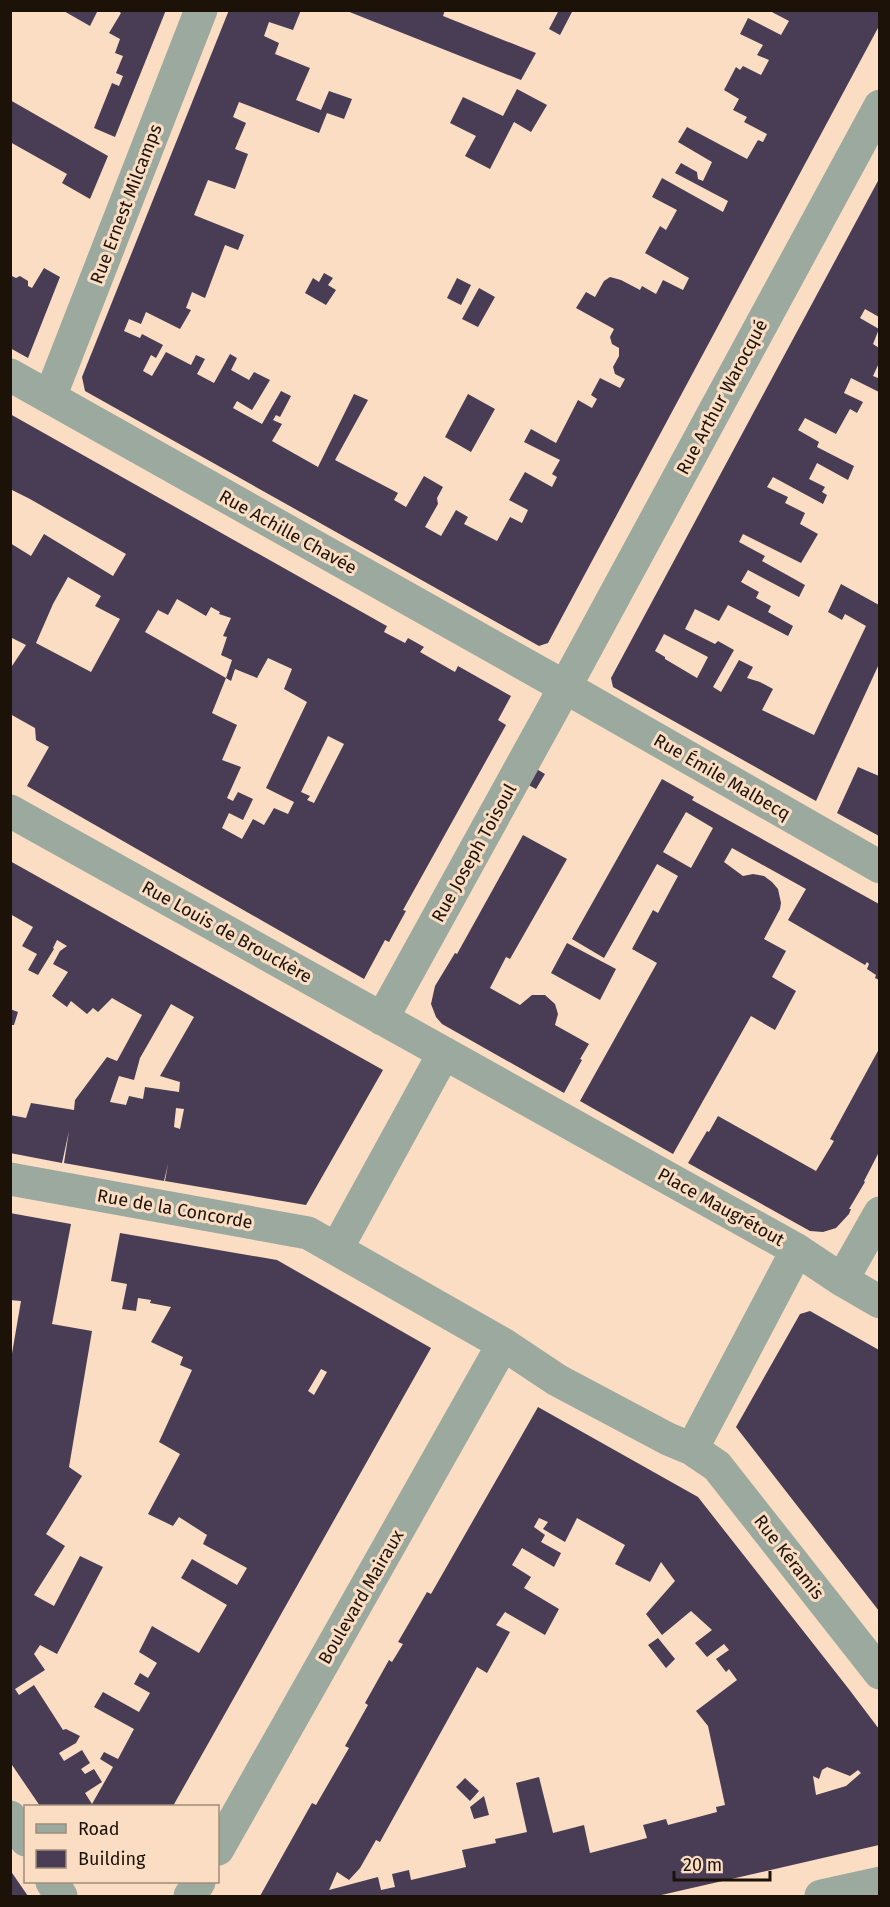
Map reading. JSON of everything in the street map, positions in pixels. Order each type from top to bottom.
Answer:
[{"type":"street","name":"Rue Ernest Milcamps","points":[[50,397],[201,10]]},
{"type":"street","name":"Rue Arthur Warocqué","points":[[565,687],[879,106]]},
{"type":"street","name":"Rue Achille Chavée","points":[[10,375],[565,687]]},
{"type":"street","name":"Rue Émile Malbecq","points":[[565,687],[879,867]]},
{"type":"street","name":"Rue Joseph Toisoul","points":[[382,1019],[565,687]]},
{"type":"street","name":"Rue Louis de Brouckère","points":[[10,811],[444,1053]]},
{"type":"street","points":[[444,1053],[337,1248],[503,1344],[557,1380],[668,1439],[692,1449]]},
{"type":"street","name":"Place Maugrétout","points":[[444,1053],[797,1250],[692,1449]]},
{"type":"street","name":"Rue de la Concorde","points":[[10,1179],[308,1233],[337,1248]]},
{"type":"street","points":[[842,1280],[879,1213]]},
{"type":"street","points":[[797,1250],[879,1302]]},
{"type":"street","name":"Boulevard Mairaux","points":[[219,1847],[503,1344]]},
{"type":"street","name":"Rue Kéramis","points":[[692,1449],[717,1466],[879,1673]]},
{"type":"street","points":[[10,1817],[24,1837]]},
{"type":"street","points":[[821,1896],[879,1882]]},
{"type":"street","points":[[53,1883],[61,1896]]},
{"type":"street","points":[[190,1896],[198,1883]]},
{"type":"building","points":[[62,10],[98,10],[90,26]]},
{"type":"building","points":[[117,10],[166,10],[115,137],[94,128],[112,83],[119,86],[123,76],[116,73],[123,56],[115,53],[120,39],[109,33],[121,13]]},
{"type":"building","points":[[229,10],[301,10],[293,30],[269,22],[264,36],[279,43],[275,54],[310,68],[296,100],[321,110],[329,91],[352,99],[344,119],[327,113],[319,133],[239,102],[233,117],[246,123],[235,149],[248,154],[235,189],[208,180],[194,215],[244,235],[238,250],[225,245],[205,298],[192,292],[186,308],[191,310],[180,329],[146,312],[141,324],[129,319],[124,331],[140,338],[142,334],[163,345],[156,358],[151,355],[143,371],[152,376],[166,352],[191,365],[196,355],[205,359],[197,374],[214,383],[230,354],[237,358],[231,370],[249,380],[254,372],[270,380],[252,410],[237,401],[233,408],[262,424],[281,391],[291,396],[280,417],[276,415],[273,420],[282,424],[272,441],[318,467],[354,394],[368,400],[335,460],[398,493],[394,500],[406,507],[424,476],[443,487],[437,498],[438,504],[425,527],[441,536],[456,510],[468,517],[464,524],[497,541],[510,517],[522,523],[528,510],[509,500],[525,472],[552,487],[557,477],[552,474],[560,460],[524,442],[531,429],[556,443],[578,400],[592,408],[597,399],[591,395],[600,378],[620,388],[625,379],[615,374],[613,367],[619,356],[619,348],[612,344],[610,337],[614,329],[576,308],[586,292],[595,297],[604,281],[610,277],[640,290],[642,286],[656,294],[663,280],[683,290],[689,278],[645,253],[660,226],[666,230],[677,210],[652,197],[662,178],[723,212],[728,201],[675,173],[681,163],[697,172],[698,179],[703,181],[712,162],[678,142],[687,127],[747,159],[758,140],[763,142],[767,134],[744,122],[747,117],[733,110],[739,99],[724,90],[736,67],[740,70],[743,66],[761,75],[769,60],[757,55],[763,45],[740,34],[748,18],[781,35],[789,21],[768,10],[879,10],[879,26],[548,643],[539,646],[85,391],[82,377]]},
{"type":"building","points":[[445,10],[443,16],[536,53],[521,80],[347,11]]},
{"type":"building","points":[[559,10],[573,10],[560,35],[549,29]]},
{"type":"building","points":[[517,89],[547,105],[531,132],[514,122],[490,169],[465,156],[476,136],[450,123],[463,97],[503,116]]},
{"type":"building","points":[[10,100],[108,156],[90,199],[62,183],[67,174],[10,142]]},
{"type":"building","points":[[879,179],[879,317],[865,309],[860,318],[879,329],[873,344],[879,348],[879,363],[873,376],[878,378],[879,375],[879,392],[851,378],[844,393],[863,402],[857,413],[850,409],[836,434],[805,418],[798,430],[819,442],[817,447],[854,466],[848,480],[817,463],[809,479],[825,487],[822,492],[827,495],[823,504],[773,477],[767,487],[788,497],[785,503],[805,513],[800,524],[818,534],[801,563],[743,534],[739,542],[765,556],[762,561],[805,585],[799,597],[748,570],[741,582],[759,592],[756,598],[771,606],[768,612],[793,626],[788,636],[728,605],[719,621],[695,609],[685,629],[715,644],[718,641],[734,650],[713,687],[721,692],[739,660],[753,667],[747,678],[773,689],[762,710],[814,735],[866,626],[845,614],[842,620],[828,612],[841,584],[879,605],[879,664],[816,801],[613,687],[611,678]],"holes":[[[664,634],[708,657],[697,678],[655,651]]]},
{"type":"building","points":[[44,268],[60,277],[28,358],[10,348],[10,275],[16,278],[20,276],[28,281],[28,286],[32,288]]},
{"type":"building","points":[[324,273],[333,278],[328,285],[336,290],[326,305],[305,293],[313,278],[319,282]]},
{"type":"building","points":[[457,278],[471,285],[461,305],[447,298]]},
{"type":"building","points":[[479,288],[495,297],[478,327],[462,319]]},
{"type":"building","points":[[468,394],[495,409],[471,452],[445,437]]},
{"type":"building","points":[[10,414],[387,626],[384,632],[405,643],[408,638],[424,647],[420,652],[455,672],[458,666],[511,696],[498,720],[506,725],[403,910],[406,911],[389,942],[385,940],[364,979],[27,786],[49,747],[36,740],[35,728],[10,714],[10,669],[26,645],[10,637],[10,543],[31,556],[44,534],[113,576],[126,554],[30,499],[12,490],[10,493]],"holes":[[[68,577],[101,596],[95,606],[120,619],[91,672],[36,643]],[[177,599],[206,616],[211,607],[220,612],[219,614],[231,618],[223,636],[227,637],[221,655],[232,660],[226,678],[145,632],[158,610],[168,615]],[[268,658],[292,669],[284,689],[307,702],[266,788],[294,802],[288,814],[274,808],[264,825],[253,819],[242,839],[222,828],[229,813],[243,820],[253,799],[238,792],[233,801],[227,798],[241,767],[222,760],[237,725],[212,713],[226,678],[231,681],[235,669],[257,678]],[[328,736],[344,744],[314,803],[307,800],[310,796],[301,792]]]},
{"type":"building","points":[[528,764],[545,774],[536,789],[519,780]]},
{"type":"building","points":[[858,767],[879,776],[879,836],[837,813]]},
{"type":"building","points":[[662,779],[694,797],[692,800],[879,904],[879,980],[867,969],[869,964],[867,962],[865,965],[788,920],[806,889],[732,848],[724,862],[743,876],[753,874],[764,876],[778,889],[780,909],[764,939],[786,951],[772,977],[796,991],[775,1030],[751,1016],[673,1154],[580,1101],[657,963],[632,949],[653,910],[658,913],[678,876],[657,864],[604,958],[572,939]],"holes":[[[686,812],[713,828],[691,868],[663,852]]]},
{"type":"building","points":[[523,835],[567,859],[510,959],[506,957],[490,988],[520,1005],[532,995],[545,995],[555,1004],[558,1014],[555,1025],[589,1044],[564,1093],[442,1024],[436,1017],[431,1004],[435,986],[455,953],[457,954]]},
{"type":"building","points":[[10,861],[383,1070],[306,1205],[165,1181],[168,1164],[164,1181],[64,1163],[69,1131],[62,1163],[10,1153],[10,1115],[26,1118],[31,1103],[74,1110],[75,1100],[107,1057],[117,1061],[142,1015],[112,998],[98,1012],[93,1008],[87,1014],[71,1001],[67,1007],[52,996],[68,972],[53,964],[60,951],[67,946],[57,940],[38,975],[28,970],[37,954],[22,946],[33,927],[10,914]],"holes":[[[171,1004],[194,1017],[160,1076],[180,1082],[179,1092],[145,1087],[143,1099],[129,1096],[126,1105],[110,1102],[119,1076],[134,1080],[140,1058]],[[176,1108],[184,1109],[180,1129],[174,1127]]]},
{"type":"building","points":[[567,943],[616,969],[600,1000],[551,973]]},
{"type":"building","points":[[10,1009],[18,1012],[14,1025],[10,1025]]},
{"type":"building","points":[[879,1049],[879,1152],[849,1209],[851,1209],[849,1214],[836,1228],[823,1232],[810,1231],[688,1163],[718,1116],[816,1171],[834,1141],[830,1139]]},
{"type":"building","points":[[10,1213],[71,1224],[52,1324],[92,1331],[69,1467],[82,1476],[46,1534],[65,1546],[34,1595],[54,1606],[80,1556],[103,1567],[57,1654],[40,1645],[34,1654],[45,1670],[15,1689],[19,1695],[34,1685],[63,1730],[66,1729],[80,1736],[76,1743],[59,1753],[64,1761],[82,1750],[90,1763],[81,1769],[85,1774],[94,1769],[102,1782],[85,1793],[92,1804],[113,1767],[100,1759],[104,1752],[118,1759],[134,1729],[94,1707],[103,1692],[139,1712],[150,1693],[134,1684],[140,1673],[148,1678],[157,1663],[139,1652],[152,1626],[199,1653],[227,1605],[181,1578],[192,1559],[237,1585],[247,1568],[203,1544],[207,1535],[179,1517],[173,1526],[148,1514],[180,1454],[159,1442],[192,1370],[180,1365],[183,1357],[151,1342],[171,1307],[138,1298],[136,1311],[122,1309],[127,1284],[111,1281],[120,1233],[277,1260],[431,1348],[174,1805],[39,1805],[10,1762],[10,1365],[21,1301],[10,1300]],"holes":[[[321,1369],[327,1372],[314,1395],[308,1391]]]},
{"type":"building","points":[[810,1311],[879,1350],[879,1611],[736,1427],[800,1314]]},
{"type":"building","points":[[538,1407],[698,1497],[848,1688],[879,1729],[879,1845],[657,1896],[260,1896],[312,1803],[316,1805],[349,1748],[345,1746],[368,1705],[365,1703],[389,1660],[392,1662],[403,1644],[398,1642],[427,1592],[431,1594]],"holes":[[[539,1518],[548,1522],[543,1529],[565,1542],[577,1518],[625,1545],[615,1564],[650,1582],[661,1562],[675,1581],[646,1614],[662,1635],[691,1611],[712,1630],[695,1643],[707,1657],[724,1644],[729,1650],[716,1659],[726,1672],[729,1669],[737,1680],[696,1711],[708,1726],[725,1805],[716,1807],[717,1812],[668,1825],[666,1819],[643,1825],[647,1838],[590,1853],[584,1825],[553,1833],[539,1777],[516,1783],[527,1832],[495,1839],[496,1843],[462,1850],[466,1867],[411,1880],[409,1870],[392,1874],[395,1887],[381,1890],[378,1877],[329,1890],[337,1872],[349,1880],[360,1868],[376,1840],[380,1842],[477,1667],[487,1673],[510,1632],[496,1625],[505,1612],[545,1635],[559,1609],[524,1588],[531,1577],[512,1565],[522,1548],[554,1567],[561,1553],[541,1542],[545,1535],[534,1527]],[[827,1767],[850,1776],[858,1770],[861,1773],[846,1786],[816,1795],[813,1776],[819,1779],[822,1770]]]},
{"type":"building","points":[[658,1638],[675,1659],[666,1668],[648,1645]]},
{"type":"building","points":[[465,1778],[479,1791],[470,1801],[456,1787]]},
{"type":"building","points":[[484,1796],[489,1815],[474,1819],[470,1807]]},
{"type":"building","points":[[10,1870],[28,1896],[10,1896]]}]
